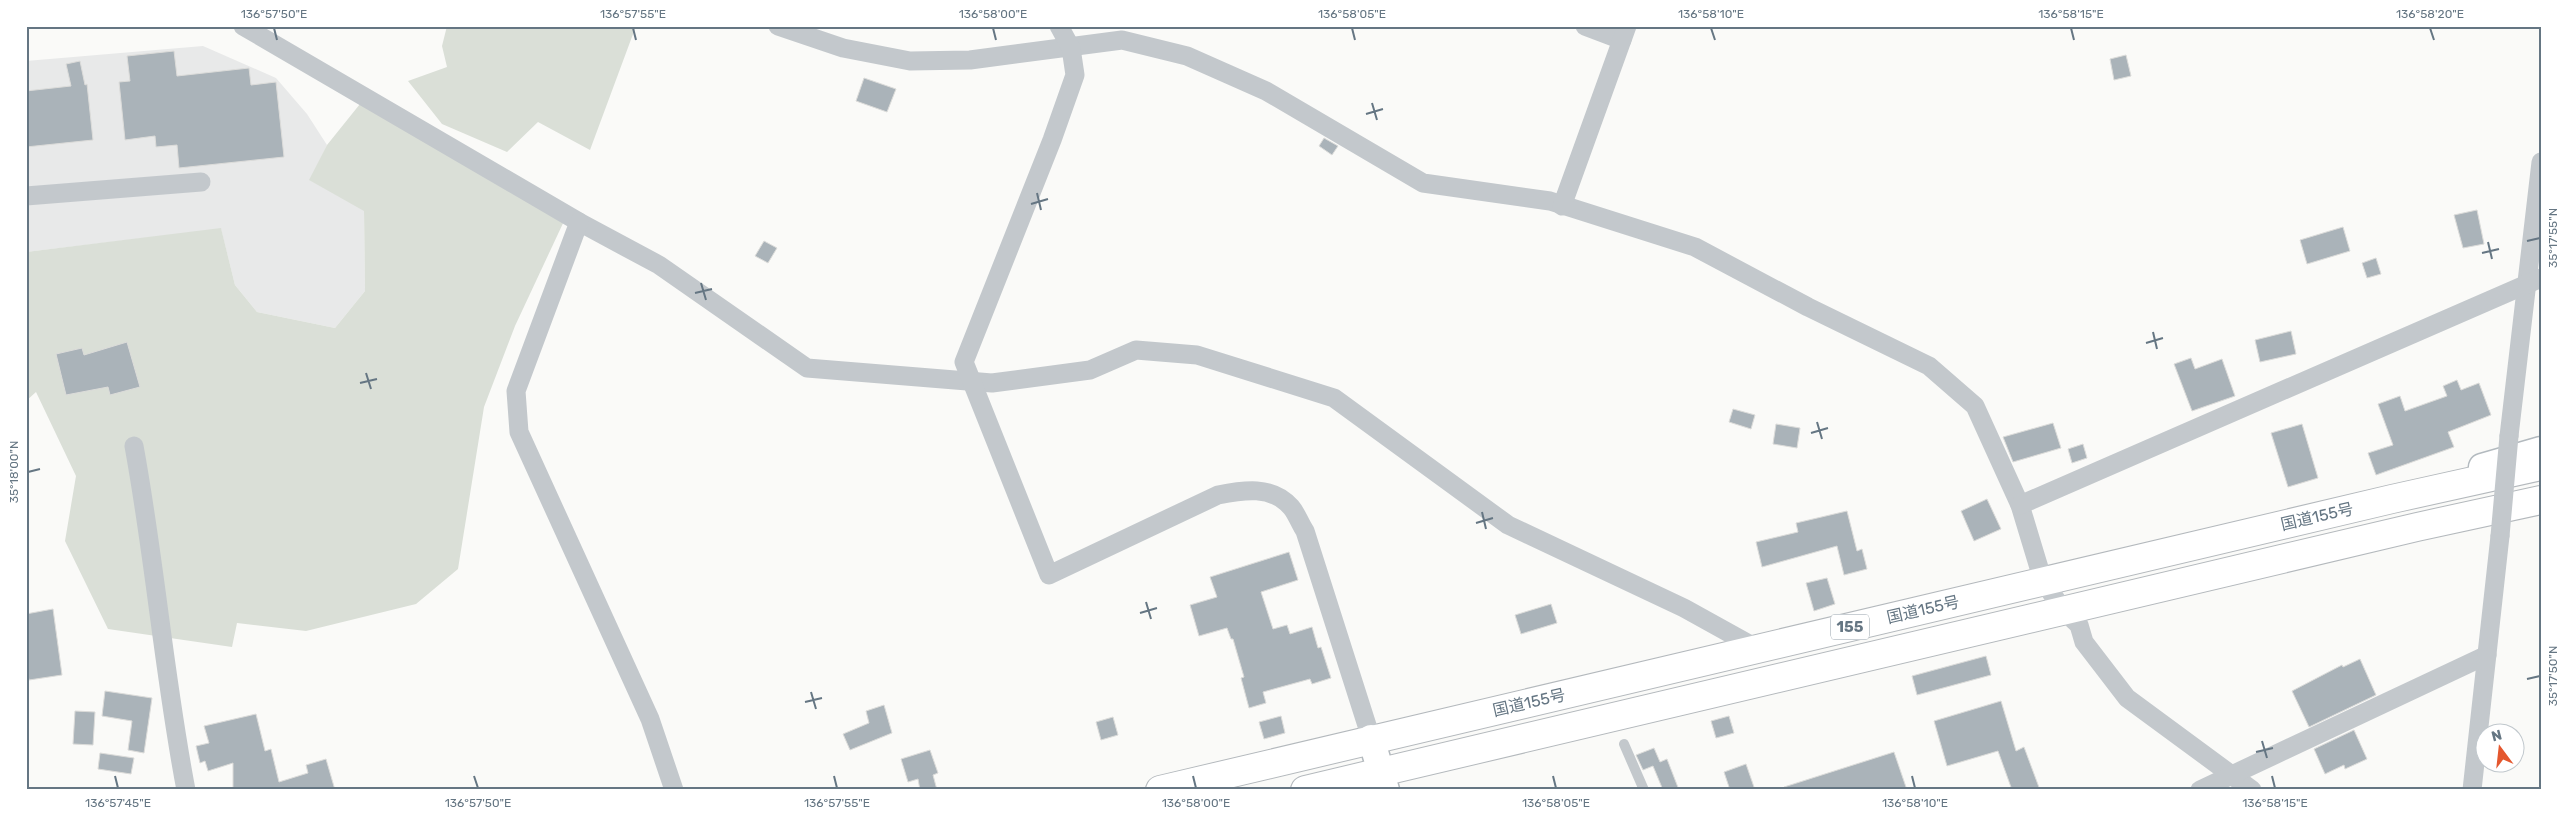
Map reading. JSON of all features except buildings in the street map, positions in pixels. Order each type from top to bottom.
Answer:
[{"type":"highway","name":"国道155号","points":[[1160,790],[1371,738],[1758,649],[2296,521],[2541,466]]},
{"type":"highway","name":"国道155号","points":[[1305,790],[1383,781],[2064,611],[2417,526],[2541,500]]},
{"type":"main road","points":[[2296,521],[2541,450]]},
{"type":"main road","points":[[1371,738],[1383,781]]},
{"type":"street","points":[[244,26],[579,222],[660,265],[807,368],[992,383],[1090,370],[1136,350],[1198,354],[1334,398],[1508,525],[1684,608],[1758,649]]},
{"type":"street","points":[[778,26],[843,48],[910,61],[970,60],[1122,40],[1187,56],[1266,90],[1423,183],[1550,201],[1695,247],[1808,307],[1929,366],[1975,406],[2020,505],[2043,581],[2064,611],[2079,625],[2084,642],[2127,698],[2230,776],[2252,790]]},
{"type":"street","points":[[1058,26],[1070,48],[1075,75],[1052,140],[964,362],[1049,575],[1218,495],[1247,489],[1269,493],[1291,507],[1305,531],[1371,738]]},
{"type":"street","points":[[1562,206],[1625,33],[1585,26]]},
{"type":"street","points":[[2472,790],[2509,436],[2534,281],[2541,162]]},
{"type":"street","points":[[26,196],[201,182]]},
{"type":"street","points":[[579,222],[516,391],[519,432],[650,719],[674,790]]},
{"type":"street","points":[[2020,505],[2534,281]]},
{"type":"street","points":[[134,446],[146,508],[154,586],[186,790]]},
{"type":"street","points":[[2200,790],[2487,655]]},
{"type":"lane","points":[[1624,744],[1644,790]]},
{"type":"shaded area","points":[[447,26],[636,26],[590,150],[538,122],[507,152],[442,124],[408,81],[447,67],[442,46]]},
{"type":"shaded area","points":[[203,46],[276,78],[307,114],[327,145],[310,180],[364,210],[365,291],[335,328],[257,312],[235,285],[221,229],[26,252],[26,61]]},
{"type":"shaded area","points":[[360,104],[565,219],[515,326],[484,407],[458,569],[416,604],[306,631],[237,623],[232,647],[108,629],[65,541],[76,476],[36,392],[26,401],[26,252],[221,228],[235,285],[257,312],[335,328],[365,291],[364,211],[309,180],[327,145]]}]
